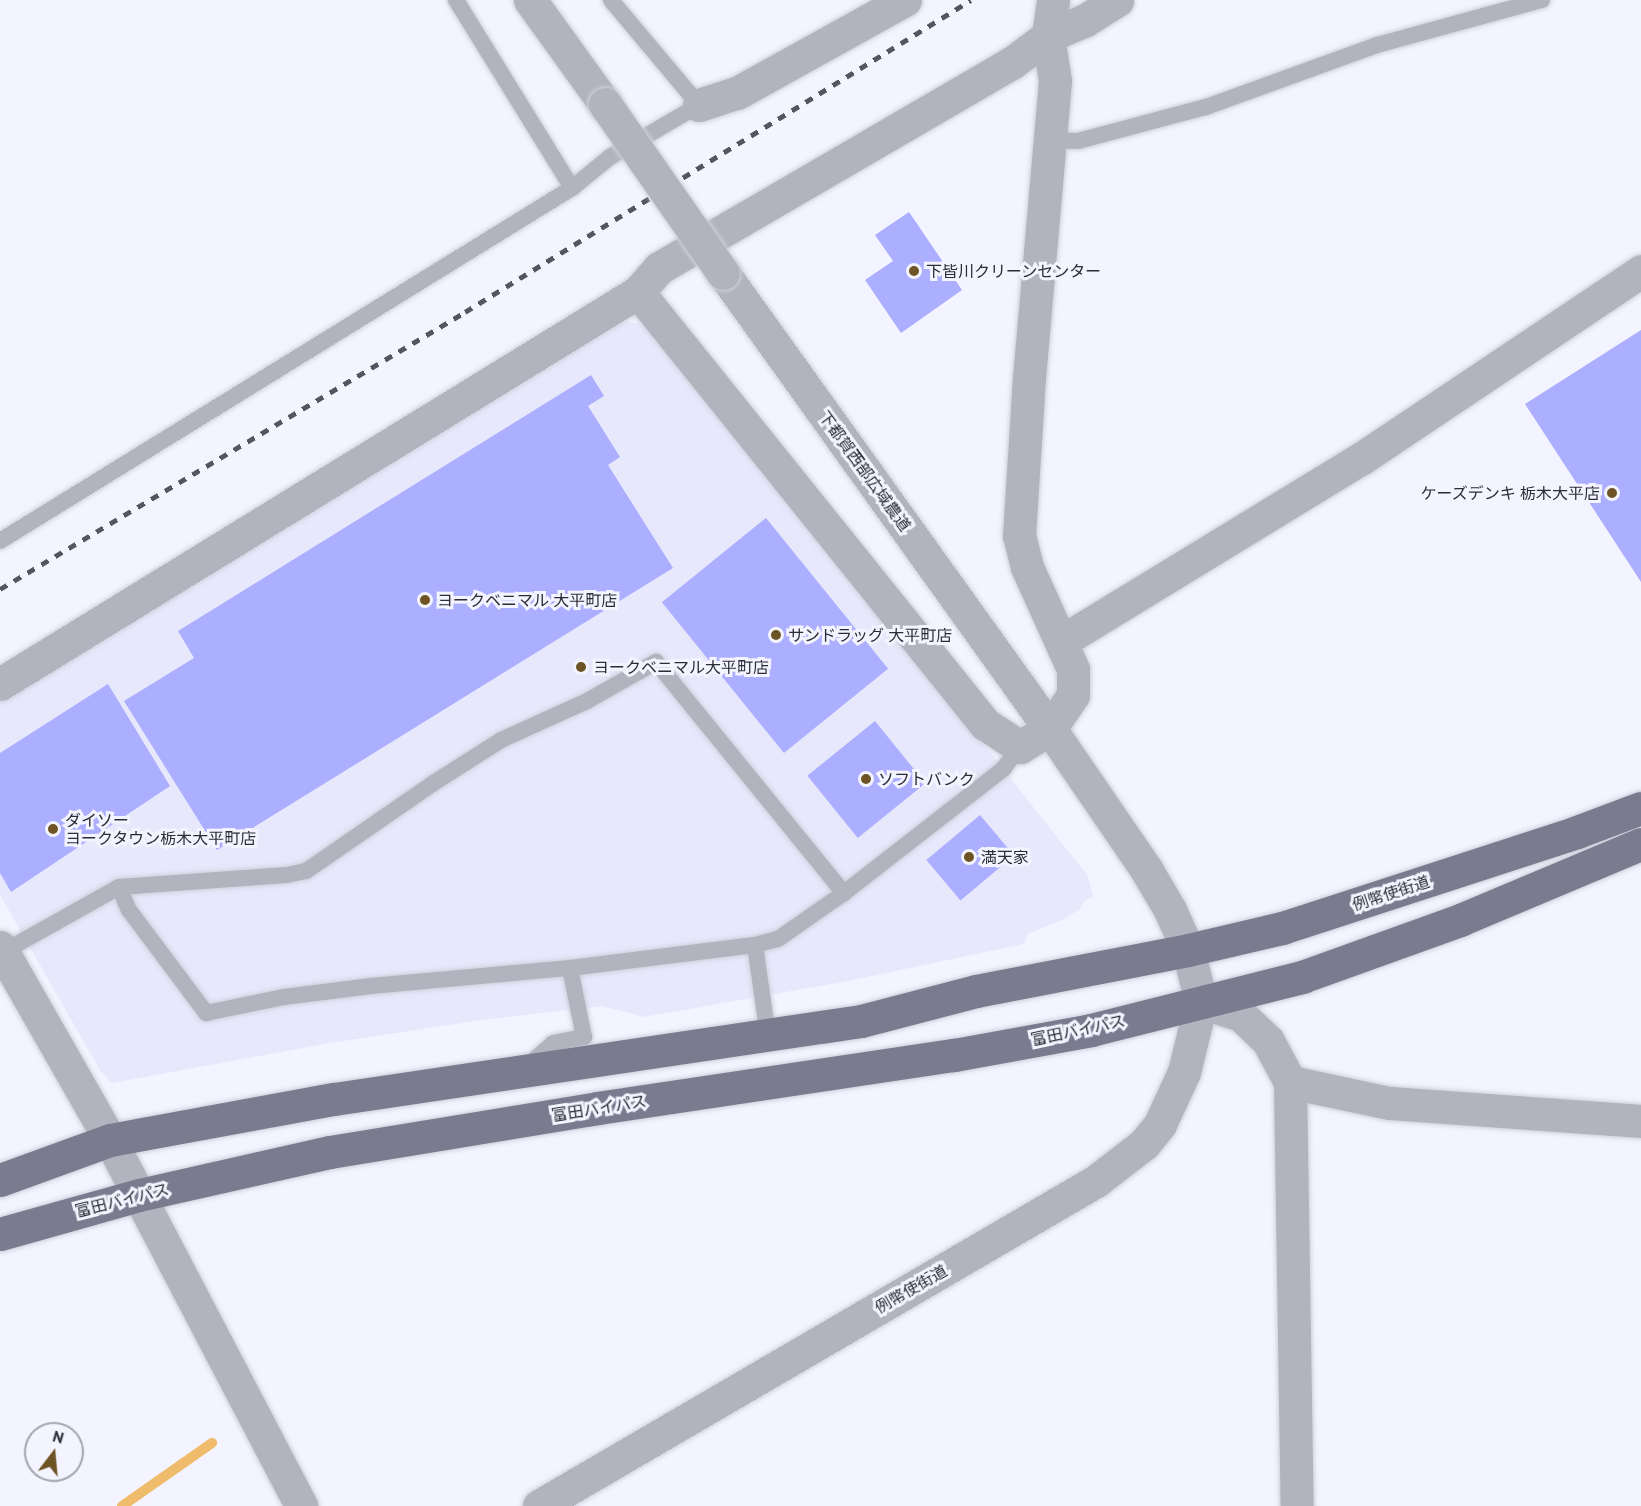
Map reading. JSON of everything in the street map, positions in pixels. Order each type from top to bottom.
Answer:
[{"type":"main road","name":"例幣使街道","points":[[1188,950],[1282,928],[1576,832],[1641,808]]},
{"type":"main road","points":[[1201,1002],[1312,974],[1460,920],[1641,844]]},
{"type":"main road","points":[[0,1180],[110,1140],[334,1099],[861,1021],[976,991],[1188,950]]},
{"type":"main road","name":"富田バイパス","points":[[0,1234],[139,1195],[330,1152],[598,1108],[954,1055],[1090,1030],[1201,1002]]},
{"type":"street","name":"下都賀西部広域農道","points":[[530,0],[1050,729],[1146,869],[1170,910],[1188,950]]},
{"type":"street","points":[[699,105],[736,93],[905,0]]},
{"type":"street","points":[[638,292],[984,724],[1020,747],[1050,729],[1073,695],[1073,669],[1027,567],[1019,536],[1048,140],[1055,81],[1048,36],[1053,0]]},
{"type":"street","points":[[0,684],[638,292],[659,268],[1013,62],[1048,36],[1083,21],[1117,0]]},
{"type":"street","points":[[1062,641],[1362,458],[1641,271]]},
{"type":"street","points":[[1,950],[110,1140],[302,1506]]},
{"type":"street","name":"例幣使街道","points":[[539,1506],[1096,1181],[1144,1144],[1160,1124],[1184,1072],[1201,1002],[1188,950]]},
{"type":"street","points":[[1201,1002],[1241,1015],[1268,1041],[1290,1082],[1297,1506]]},
{"type":"street","points":[[1290,1082],[1390,1103],[1641,1121]]},
{"type":"lane","points":[[456,0],[572,188]]},
{"type":"lane","points":[[0,541],[572,188],[610,157],[699,105],[611,0]]},
{"type":"lane","points":[[1048,140],[1078,141],[1206,107],[1377,45],[1542,0]]},
{"type":"lane","points":[[1,950],[119,887],[287,875],[306,871],[432,784],[501,741],[587,701],[656,662],[844,893]]},
{"type":"lane","points":[[119,887],[129,910],[206,1013],[284,998],[371,986],[570,968],[755,945],[778,939],[844,893],[1003,769],[1020,747]]},
{"type":"lane","points":[[755,945],[768,1036]]},
{"type":"lane","points":[[521,1071],[553,1043],[584,1037],[570,968]]},
{"type":"shaded area","points":[[625,321],[652,327],[1088,876],[1093,897],[1085,900],[1080,909],[1062,920],[1028,934],[1024,944],[848,981],[644,1017],[602,1006],[481,1020],[324,1044],[112,1083],[101,1072],[0,895],[0,703]]},
{"type":"building","name":"下皆川クリーンセンター","points":[[909,212],[962,290],[901,333],[865,280],[893,261],[875,235]]},
{"type":"building","name":"ケーズデンキ 栃木大平店","points":[[1641,330],[1641,582],[1525,404]]},
{"type":"building","name":"ヨークベニマル 大平町店","points":[[591,375],[604,396],[588,406],[620,457],[608,465],[673,568],[217,850],[124,701],[194,658],[178,631]]},
{"type":"building","name":"サンドラッグ 大平町店","points":[[766,518],[888,669],[784,753],[662,602]]},
{"type":"building","name":"ダイソー ヨークタウン栃木大平町店","points":[[108,684],[170,786],[11,892],[0,873],[0,753]]},
{"type":"building","name":"ソフトバンク","points":[[875,721],[925,783],[858,838],[807,776]]},
{"type":"building","name":"満天家","points":[[980,815],[1014,856],[960,901],[926,860]]},
{"type":"waterway","points":[[122,1506],[212,1443]]},
{"type":"railway","points":[[0,589],[465,312],[971,0]]},
{"type":"place","name":"下皆川クリーンセンター","points":[[914,271]]},
{"type":"place","name":"ケーズデンキ 栃木大平店","points":[[1612,493]]},
{"type":"place","name":"ヨークベニマル 大平町店","points":[[425,600]]},
{"type":"place","name":"サンドラッグ 大平町店","points":[[776,635]]},
{"type":"place","name":"ヨークベニマル大平町店","points":[[581,667]]},
{"type":"place","name":"ソフトバンク","points":[[866,779]]},
{"type":"place","name":"ダイソー ヨークタウン栃木大平町店","points":[[53,829]]},
{"type":"place","name":"満天家","points":[[969,857]]}]
